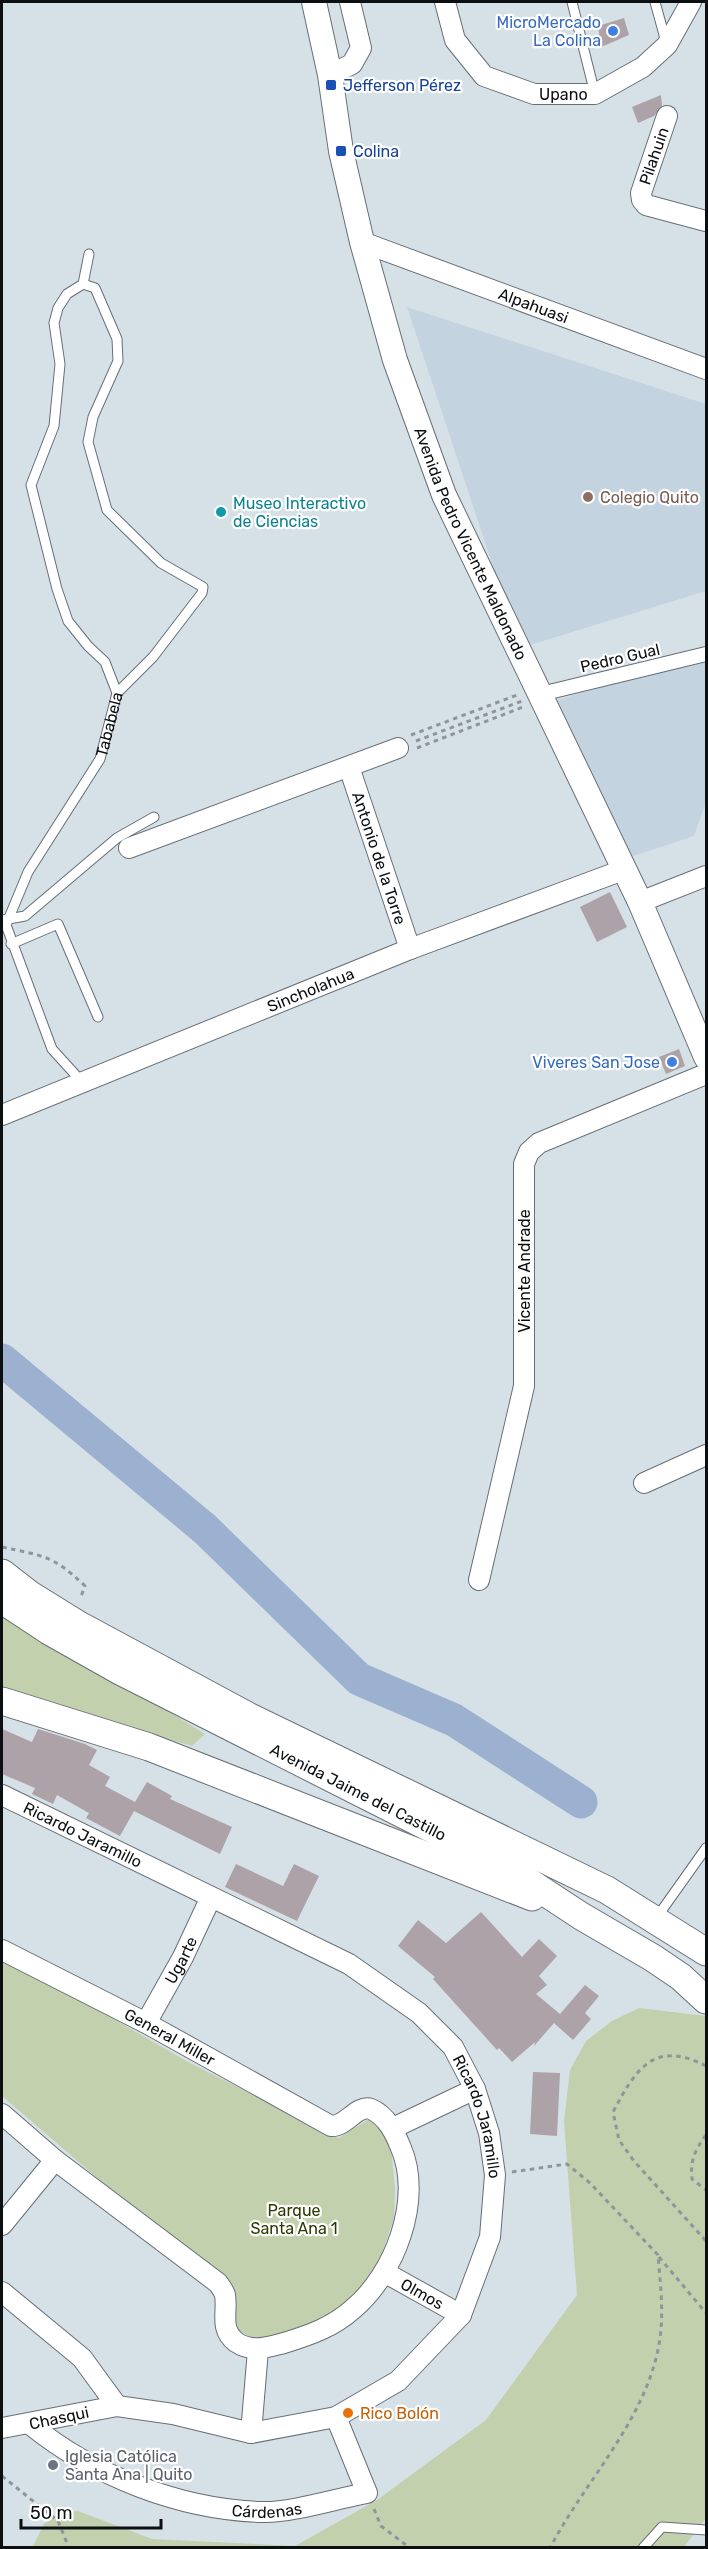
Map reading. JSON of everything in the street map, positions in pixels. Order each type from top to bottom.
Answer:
[{"type":"main road","name":"Avenida Jaime del Castillo","points":[[2,1573],[29,1594],[80,1625],[248,1716],[566,1868],[656,1918],[706,1952]]},
{"type":"main road","name":"Avenida Jaime del Castillo","points":[[2,1600],[49,1631],[120,1671],[505,1866],[581,1916],[653,1958],[681,1977],[706,2000]]},
{"type":"main road","points":[[2,1701],[149,1747],[581,1916]]},
{"type":"street","name":"Avenida Pedro Vicente Maldonado","points":[[314,2],[330,75],[341,151],[362,242],[395,360],[444,495],[528,698],[640,902],[706,1056]]},
{"type":"street","points":[[330,75],[352,64],[361,48],[350,2]]},
{"type":"street","name":"Upano","points":[[446,2],[455,40],[484,76],[534,94],[595,93],[643,67],[667,45],[691,2]]},
{"type":"street","name":"Pilahuin","points":[[667,116],[641,193],[642,200],[646,205],[706,221]]},
{"type":"street","name":"Alpahuasi","points":[[362,242],[706,369]]},
{"type":"street","name":"Pedro Gual","points":[[528,698],[706,654]]},
{"type":"street","points":[[129,848],[406,745]]},
{"type":"street","name":"Antonio de la Torre","points":[[349,767],[410,949]]},
{"type":"street","name":"Sincholahua","points":[[2,1115],[410,949],[623,870]]},
{"type":"street","points":[[640,902],[706,876]]},
{"type":"street","name":"Vicente Andrade","points":[[479,1580],[524,1386],[524,1164],[526,1158],[539,1143],[706,1074]]},
{"type":"street","points":[[644,1483],[706,1455]]},
{"type":"street","name":"Ricardo Jaramillo","points":[[2,1795],[349,1964],[419,2013],[453,2047],[475,2090],[489,2133],[495,2175],[490,2236],[461,2315],[398,2381],[336,2417],[251,2433],[173,2414],[117,2406]]},
{"type":"street","name":"Ugarte","points":[[146,2023],[183,1957],[212,1897]]},
{"type":"street","name":"General Miller","points":[[2,1950],[146,2023],[331,2126],[338,2126],[367,2108],[374,2110],[393,2127]]},
{"type":"street","points":[[2,2114],[55,2160],[218,2283],[225,2295],[224,2325],[236,2341],[258,2350],[318,2333],[354,2308],[384,2272],[406,2222],[411,2187],[406,2158],[393,2127],[475,2090]]},
{"type":"street","points":[[2,2225],[55,2160]]},
{"type":"street","name":"Olmos","points":[[384,2272],[461,2315]]},
{"type":"street","points":[[2,2292],[82,2358],[117,2406]]},
{"type":"street","points":[[251,2433],[258,2350]]},
{"type":"street","name":"Chasqui","points":[[2,2428],[31,2425],[117,2406]]},
{"type":"street","points":[[336,2417],[367,2493]]},
{"type":"street","name":"Cárdenas","points":[[31,2425],[74,2457],[136,2485],[198,2505],[265,2512],[367,2493]]},
{"type":"lane","points":[[572,2],[595,93]]},
{"type":"lane","points":[[655,2],[667,45]]},
{"type":"lane","points":[[89,254],[83,284],[95,288],[117,339],[118,361],[93,417],[88,442],[106,510],[161,563],[203,587],[202,593],[153,657],[117,693]]},
{"type":"lane","name":"Tababela","points":[[4,920],[28,873],[100,759],[117,693],[105,662],[88,646],[68,621],[57,589],[31,485],[54,426],[60,364],[54,323],[58,308],[67,294],[83,284]]},
{"type":"lane","points":[[82,1082],[52,1049],[11,944],[4,920],[25,916],[117,838],[154,817]]},
{"type":"lane","points":[[11,944],[58,924],[98,1017]]},
{"type":"lane","points":[[656,1918],[706,1848]]},
{"type":"lane","points":[[643,2547],[662,2527],[706,2530]]},
{"type":"path","points":[[406,745],[528,698]]},
{"type":"path","points":[[406,745],[528,698]]},
{"type":"path","points":[[406,745],[528,698]]},
{"type":"path","points":[[2,1548],[48,1557],[64,1565],[85,1586],[79,1603]]},
{"type":"path","points":[[706,2066],[690,2057],[672,2053],[652,2060],[631,2078],[613,2112],[619,2140],[634,2161],[706,2241]]},
{"type":"path","points":[[706,2135],[695,2150],[691,2164],[692,2180],[706,2190]]},
{"type":"path","points":[[495,2175],[567,2164],[590,2183],[658,2255],[706,2313]]},
{"type":"path","points":[[550,2547],[566,2516],[632,2416],[650,2379],[661,2330],[658,2255]]},
{"type":"path","points":[[2,2476],[58,2521],[69,2547]]},
{"type":"path","points":[[367,2493],[381,2526],[410,2547]]},
{"type":"shaded area","name":"Colegio Quito","points":[[407,307],[706,404],[706,591],[520,648]]},
{"type":"shaded area","points":[[706,653],[706,802],[694,836],[624,859],[552,702]]},
{"type":"green space","points":[[2,1609],[205,1734],[192,1746],[44,1703],[2,1686]]},
{"type":"green space","name":"Parque Santa Ana 1","points":[[2,1959],[100,2011],[188,2062],[339,2138],[377,2114],[391,2146],[395,2189],[394,2218],[381,2256],[362,2289],[322,2320],[288,2336],[254,2339],[232,2326],[230,2287],[159,2231],[2,2096]]},
{"type":"green space","points":[[639,2008],[706,2016],[706,2518],[684,2547],[32,2548],[44,2524],[59,2513],[78,2511],[152,2539],[295,2546],[377,2500],[486,2420],[577,2295],[564,2121],[570,2070],[586,2041],[612,2021]]},
{"type":"building","name":"MicroMercado La Colina","points":[[624,18],[629,35],[601,47],[598,26]]},
{"type":"building","points":[[661,95],[662,106],[654,116],[638,123],[632,107]]},
{"type":"building","points":[[610,892],[627,927],[597,942],[580,907]]},
{"type":"building","name":"Viveres San Jose","points":[[679,1049],[685,1066],[666,1074],[659,1057]]},
{"type":"building","points":[[2,1729],[32,1742],[38,1729],[85,1744],[97,1750],[89,1765],[110,1777],[105,1786],[135,1802],[147,1782],[172,1796],[170,1799],[232,1827],[220,1854],[134,1811],[120,1836],[86,1818],[89,1813],[57,1795],[53,1804],[32,1794],[35,1788],[2,1774]]},
{"type":"building","points":[[236,1864],[283,1886],[294,1864],[319,1876],[297,1921],[225,1887]]},
{"type":"building","points":[[481,1912],[522,1957],[539,1939],[557,1956],[539,1976],[547,1985],[536,1994],[560,2014],[585,1985],[599,1996],[585,2013],[591,2019],[573,2040],[554,2023],[534,2046],[535,2042],[512,2062],[499,2048],[497,2050],[433,1979],[435,1977],[398,1946],[418,1920],[446,1943]]},
{"type":"building","points":[[533,2072],[560,2073],[557,2136],[530,2134]]},
{"type":"waterway","points":[[2,1360],[205,1529],[359,1679],[454,1720],[581,1802]]},
{"type":"place","name":"MicroMercado La Colina","points":[[613,31]]},
{"type":"place","name":"Jefferson Pérez","points":[[331,85]]},
{"type":"place","name":"Colina","points":[[341,151]]},
{"type":"place","name":"Colegio Quito","points":[[588,497]]},
{"type":"place","name":"Museo Interactivo de Ciencias","points":[[221,512]]},
{"type":"place","name":"Viveres San Jose","points":[[672,1062]]},
{"type":"place","name":"Rico Bolón","points":[[348,2413]]},
{"type":"place","name":"Iglesia Católica Santa Ana | Quito","points":[[53,2465]]}]
